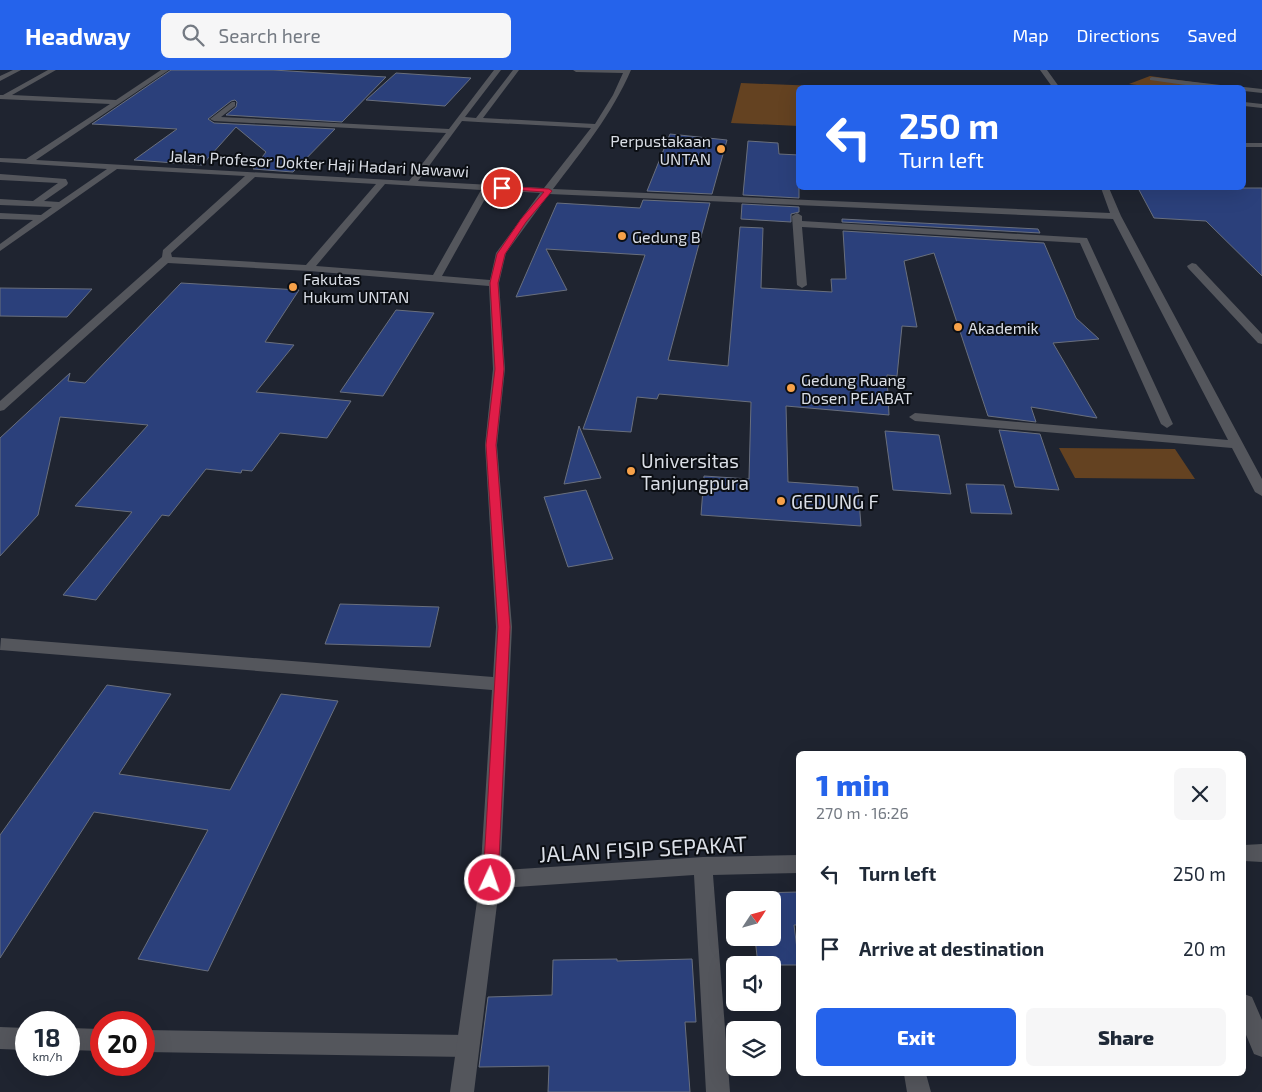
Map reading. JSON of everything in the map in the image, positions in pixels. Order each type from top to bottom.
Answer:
[{"type":"street","points":[[0,79],[18,70]]},
{"type":"street","points":[[2,98],[53,70]]},
{"type":"street","points":[[27,162],[166,70]]},
{"type":"street","points":[[412,183],[498,70]]},
{"type":"street","points":[[478,120],[516,70]]},
{"type":"street","points":[[462,1092],[490,880],[504,627],[491,445],[499,369],[494,283],[501,254],[524,220],[549,191],[597,126],[617,95],[628,71],[576,70]]},
{"type":"street","points":[[1043,70],[1055,85]]},
{"type":"street","points":[[1152,79],[1203,85]]},
{"type":"street","points":[[1246,89],[1262,91]]},
{"type":"street","points":[[2,98],[118,102]]},
{"type":"street","points":[[232,104],[214,119],[452,131]]},
{"type":"street","points":[[1246,104],[1262,106]]},
{"type":"street","points":[[460,119],[597,126]]},
{"type":"street","points":[[1246,145],[1262,145]]},
{"type":"street","name":"Jalan Profesor Dokter Haji Hadari Nawawi","points":[[0,160],[549,191],[1116,216]]},
{"type":"street","points":[[0,248],[115,167]]},
{"type":"street","points":[[253,174],[166,252],[167,258],[172,262],[309,268],[494,283]]},
{"type":"street","points":[[0,177],[63,181],[64,183],[35,204]]},
{"type":"street","points":[[6,186],[18,178]]},
{"type":"street","points":[[309,268],[383,181]]},
{"type":"street","points":[[436,278],[487,187]]},
{"type":"street","points":[[1106,190],[1116,216],[1235,444],[1258,477],[1262,492]]},
{"type":"street","points":[[0,202],[61,205]]},
{"type":"street","points":[[796,202],[802,285]]},
{"type":"street","points":[[0,216],[43,218]]},
{"type":"street","points":[[798,224],[1084,240],[1167,424]]},
{"type":"street","points":[[0,407],[167,258]]},
{"type":"street","points":[[1192,266],[1262,342]]},
{"type":"street","points":[[915,417],[1235,444]]},
{"type":"street","points":[[1,644],[500,684]]},
{"type":"street","points":[[1246,853],[1262,853]]},
{"type":"street","name":"JALAN FISIP SEPAKAT","points":[[490,880],[703,866],[796,864]]},
{"type":"street","points":[[703,866],[718,1092]]},
{"type":"street","points":[[1246,1010],[1262,1046]]},
{"type":"street","points":[[0,1038],[15,1039]]},
{"type":"street","points":[[155,1041],[467,1046]]},
{"type":"street","points":[[915,1076],[919,1092]]},
{"type":"shaded area","points":[[1150,76],[1214,85],[1137,85],[1129,84]]},
{"type":"shaded area","points":[[741,83],[796,85],[796,126],[731,123]]},
{"type":"shaded area","points":[[1059,448],[1175,449],[1195,479],[1075,478]]},
{"type":"building","points":[[171,70],[273,70],[386,77],[342,122],[226,115],[236,107],[237,102],[235,100],[208,119],[214,123],[335,129],[293,172],[253,169],[266,152],[236,127],[202,165],[134,160],[177,129],[92,124]]},
{"type":"building","points":[[396,73],[471,78],[445,106],[366,100]]},
{"type":"building","points":[[670,134],[727,140],[712,194],[647,191]]},
{"type":"building","points":[[748,141],[778,143],[779,154],[796,155],[796,190],[799,190],[799,198],[743,195]]},
{"type":"building","points":[[1246,188],[1262,188],[1262,276],[1206,221],[1154,218],[1139,190],[1246,190]]},
{"type":"building","points":[[643,200],[710,203],[668,360],[728,366],[740,227],[763,228],[761,288],[832,292],[831,279],[846,279],[843,231],[1044,243],[1076,318],[1099,339],[1053,343],[1097,418],[1031,407],[1036,422],[988,416],[934,253],[904,261],[917,327],[902,326],[897,376],[887,375],[889,415],[786,406],[788,482],[858,487],[861,526],[701,515],[704,476],[749,479],[751,402],[659,394],[657,399],[637,397],[631,432],[583,429],[645,255],[546,249],[567,290],[516,297],[557,203],[640,208]]},
{"type":"building","points":[[742,204],[799,207],[799,212],[791,214],[791,222],[741,219]]},
{"type":"building","points":[[842,219],[1038,229],[1040,233],[842,222]]},
{"type":"building","points":[[181,283],[299,290],[265,342],[294,345],[256,392],[351,401],[327,438],[280,433],[252,471],[242,470],[241,473],[206,469],[169,516],[162,515],[96,600],[63,595],[132,512],[75,506],[148,425],[60,417],[38,515],[0,556],[0,438],[70,373],[68,381],[85,383]]},
{"type":"building","points":[[0,288],[92,289],[67,317],[0,316]]},
{"type":"building","points":[[396,310],[434,313],[383,396],[340,392]]},
{"type":"building","points":[[579,426],[601,478],[564,484]]},
{"type":"building","points":[[999,430],[1040,434],[1059,490],[1015,487]]},
{"type":"building","points":[[885,431],[939,435],[951,494],[893,490]]},
{"type":"building","points":[[966,484],[1004,485],[1012,514],[971,513]]},
{"type":"building","points":[[586,490],[613,559],[568,567],[544,497]]},
{"type":"building","points":[[340,604],[439,607],[430,647],[325,644]]},
{"type":"building","points":[[107,685],[171,694],[119,774],[230,790],[281,694],[338,701],[208,971],[138,959],[208,830],[94,812],[0,958],[0,835]]},
{"type":"building","points":[[781,892],[796,892],[796,925],[794,925],[796,965],[781,965],[781,956],[757,956],[756,946],[781,946]]},
{"type":"building","points":[[617,959],[617,961],[692,959],[696,1022],[685,1022],[690,1092],[548,1092],[549,1066],[479,1067],[488,997],[552,995],[553,960]]},
{"type":"place","name":"Perpustakaan UNTAN","points":[[721,149]]},
{"type":"place","name":"Gedung B","points":[[622,236]]},
{"type":"place","name":"Fakutas Hukum UNTAN","points":[[293,287]]},
{"type":"place","name":"Akademik","points":[[958,327]]},
{"type":"place","name":"Gedung Ruang Dosen PEJABAT","points":[[791,388]]},
{"type":"place","name":"Universitas Tanjungpura","points":[[631,471]]},
{"type":"place","name":"GEDUNG F","points":[[781,501]]},
{"type":"route","points":[[490,880],[504,627],[491,445],[499,369],[494,283],[501,254],[524,220],[549,191],[502,188]]}]
